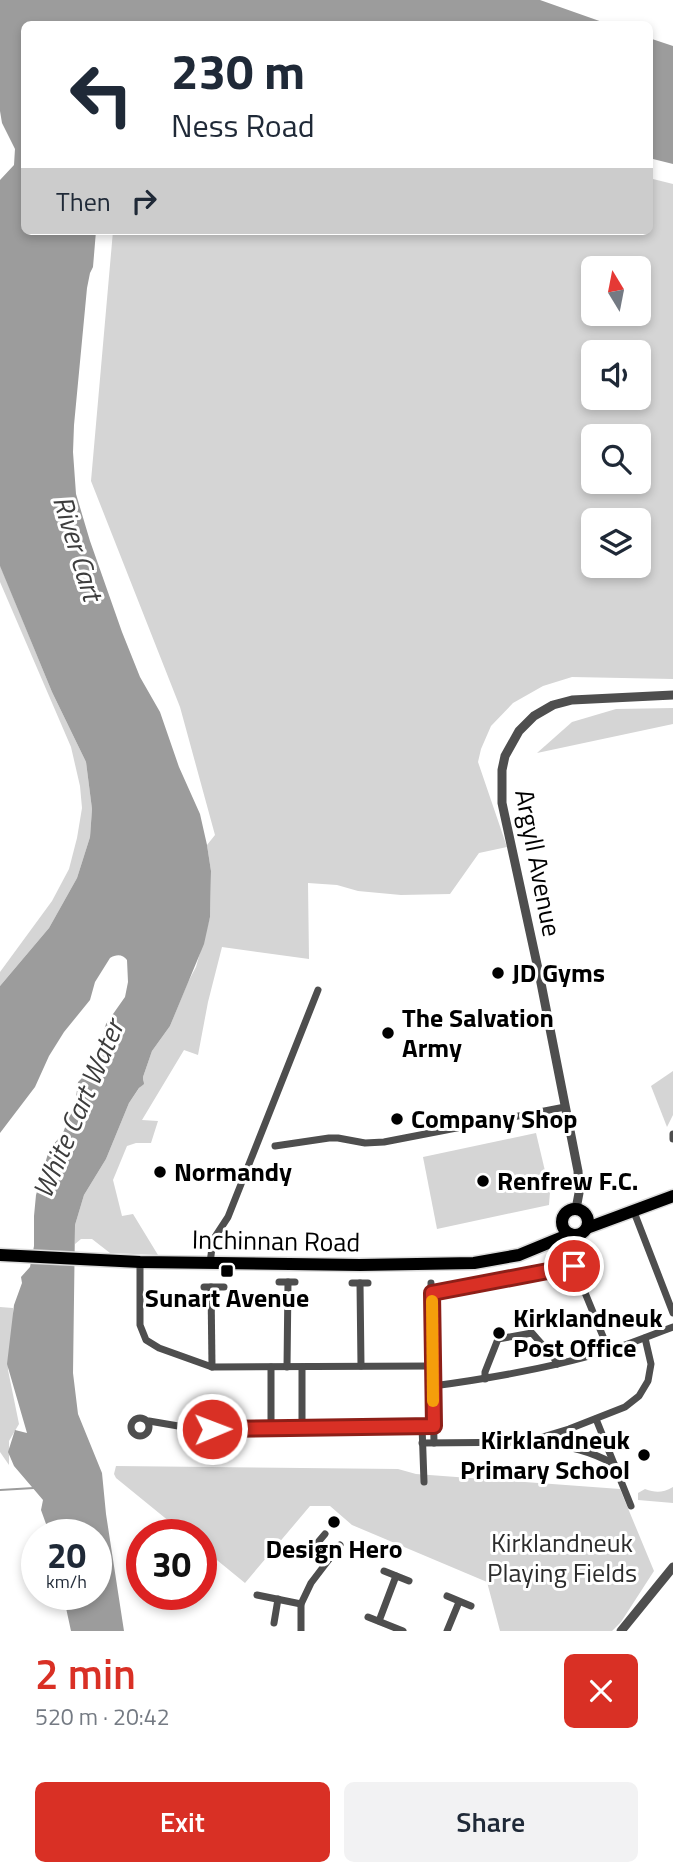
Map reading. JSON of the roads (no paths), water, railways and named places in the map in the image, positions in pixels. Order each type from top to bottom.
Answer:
[{"type":"main road","points":[[592,1223],[585,1213],[576,1209],[566,1214],[567,1230],[578,1235],[592,1223],[634,1212],[673,1196]]},
{"type":"main road","name":"Inchinnan Road","points":[[6,1256],[140,1262],[360,1265],[474,1263],[509,1258],[548,1243],[567,1230]]},
{"type":"street","name":"Argyll Avenue","points":[[576,1209],[579,1193],[578,1171],[502,803],[502,770],[505,756],[519,731],[534,716],[553,705],[572,700],[673,695]]},
{"type":"street","points":[[210,1263],[213,1240],[232,1209],[318,990]]},
{"type":"street","points":[[275,1146],[329,1138],[365,1143],[384,1142],[565,1107]]},
{"type":"street","points":[[634,1212],[673,1312]]},
{"type":"street","points":[[572,1255],[609,1351]]},
{"type":"street","points":[[140,1262],[140,1325],[146,1340],[159,1348],[212,1367],[433,1366]]},
{"type":"street","points":[[432,1293],[574,1266]]},
{"type":"street","points":[[287,1282],[287,1367]]},
{"type":"street","points":[[360,1283],[361,1366]]},
{"type":"street","points":[[432,1283],[434,1443]]},
{"type":"street","points":[[212,1367],[208,1287],[224,1287]]},
{"type":"street","points":[[433,1385],[485,1379],[609,1351],[673,1326]]},
{"type":"street","points":[[485,1379],[485,1372],[498,1339],[532,1332],[556,1364]]},
{"type":"street","points":[[422,1443],[518,1443],[540,1439],[631,1404],[648,1381],[651,1364],[645,1338]]},
{"type":"street","points":[[271,1367],[271,1428]]},
{"type":"street","points":[[302,1367],[302,1427]]},
{"type":"street","points":[[596,1419],[631,1506]]},
{"type":"street","points":[[149,1421],[190,1428],[434,1426]]},
{"type":"street","points":[[422,1426],[424,1482]]},
{"type":"street","points":[[540,1439],[542,1443],[593,1453],[614,1465]]},
{"type":"street","points":[[308,1554],[325,1534]]},
{"type":"street","points":[[316,1545],[330,1558]]},
{"type":"street","points":[[301,1631],[301,1604],[311,1583],[340,1545]]},
{"type":"street","points":[[623,1630],[673,1567]]},
{"type":"street","points":[[384,1571],[409,1581]]},
{"type":"street","points":[[379,1621],[396,1576]]},
{"type":"street","points":[[257,1595],[301,1604]]},
{"type":"street","points":[[447,1596],[471,1606]]},
{"type":"street","points":[[274,1623],[278,1599]]},
{"type":"street","points":[[447,1631],[458,1602]]},
{"type":"street","points":[[368,1617],[403,1631]]},
{"type":"water","points":[[0,0],[540,0],[600,21],[21,21],[21,235],[96,235],[93,267],[87,288],[74,425],[76,494],[122,632],[140,677],[160,712],[179,767],[200,814],[211,871],[210,917],[204,944],[170,1026],[152,1051],[143,1077],[144,1084],[129,1103],[106,1159],[84,1195],[75,1225],[73,1373],[78,1414],[102,1473],[107,1519],[44,1519],[41,1510],[43,1500],[14,1466],[8,1452],[15,1430],[27,1433],[7,1364],[14,1305],[22,1283],[21,1277],[30,1267],[34,1246],[36,1195],[49,1150],[63,1133],[76,1098],[78,1082],[99,1055],[106,1024],[125,997],[128,982],[127,960],[119,955],[110,958],[95,982],[90,1000],[64,1032],[35,1087],[0,1133],[0,986],[49,928],[77,878],[90,837],[92,809],[86,762],[52,692],[0,566],[0,180],[14,165],[15,149],[2,123]]},
{"type":"water","points":[[653,39],[673,46],[673,164],[653,159]]},
{"type":"water","points":[[112,1553],[124,1631],[71,1631],[66,1610],[112,1610]]},
{"type":"waterway","points":[[0,1490],[34,1488]]},
{"type":"place","name":"JD Gyms","points":[[498,973]]},
{"type":"place","name":"The Salvation Army","points":[[388,1033]]},
{"type":"place","name":"Company Shop","points":[[397,1119]]},
{"type":"place","name":"Normandy","points":[[160,1172]]},
{"type":"place","name":"Renfrew F.C.","points":[[483,1181]]},
{"type":"place","name":"Sunart Avenue","points":[[227,1271]]},
{"type":"place","name":"Kirklandneuk Post Office","points":[[499,1333]]},
{"type":"place","name":"Kirklandneuk Primary School","points":[[644,1455]]},
{"type":"place","name":"Design Hero","points":[[334,1522]]},
{"type":"water label","name":"River Cart","points":[[78,548]]},
{"type":"water label","name":"White Cart Water","points":[[78,1109]]},
{"type":"park label","name":"Kirklandneuk Playing Fields","points":[[562,1558]]}]
